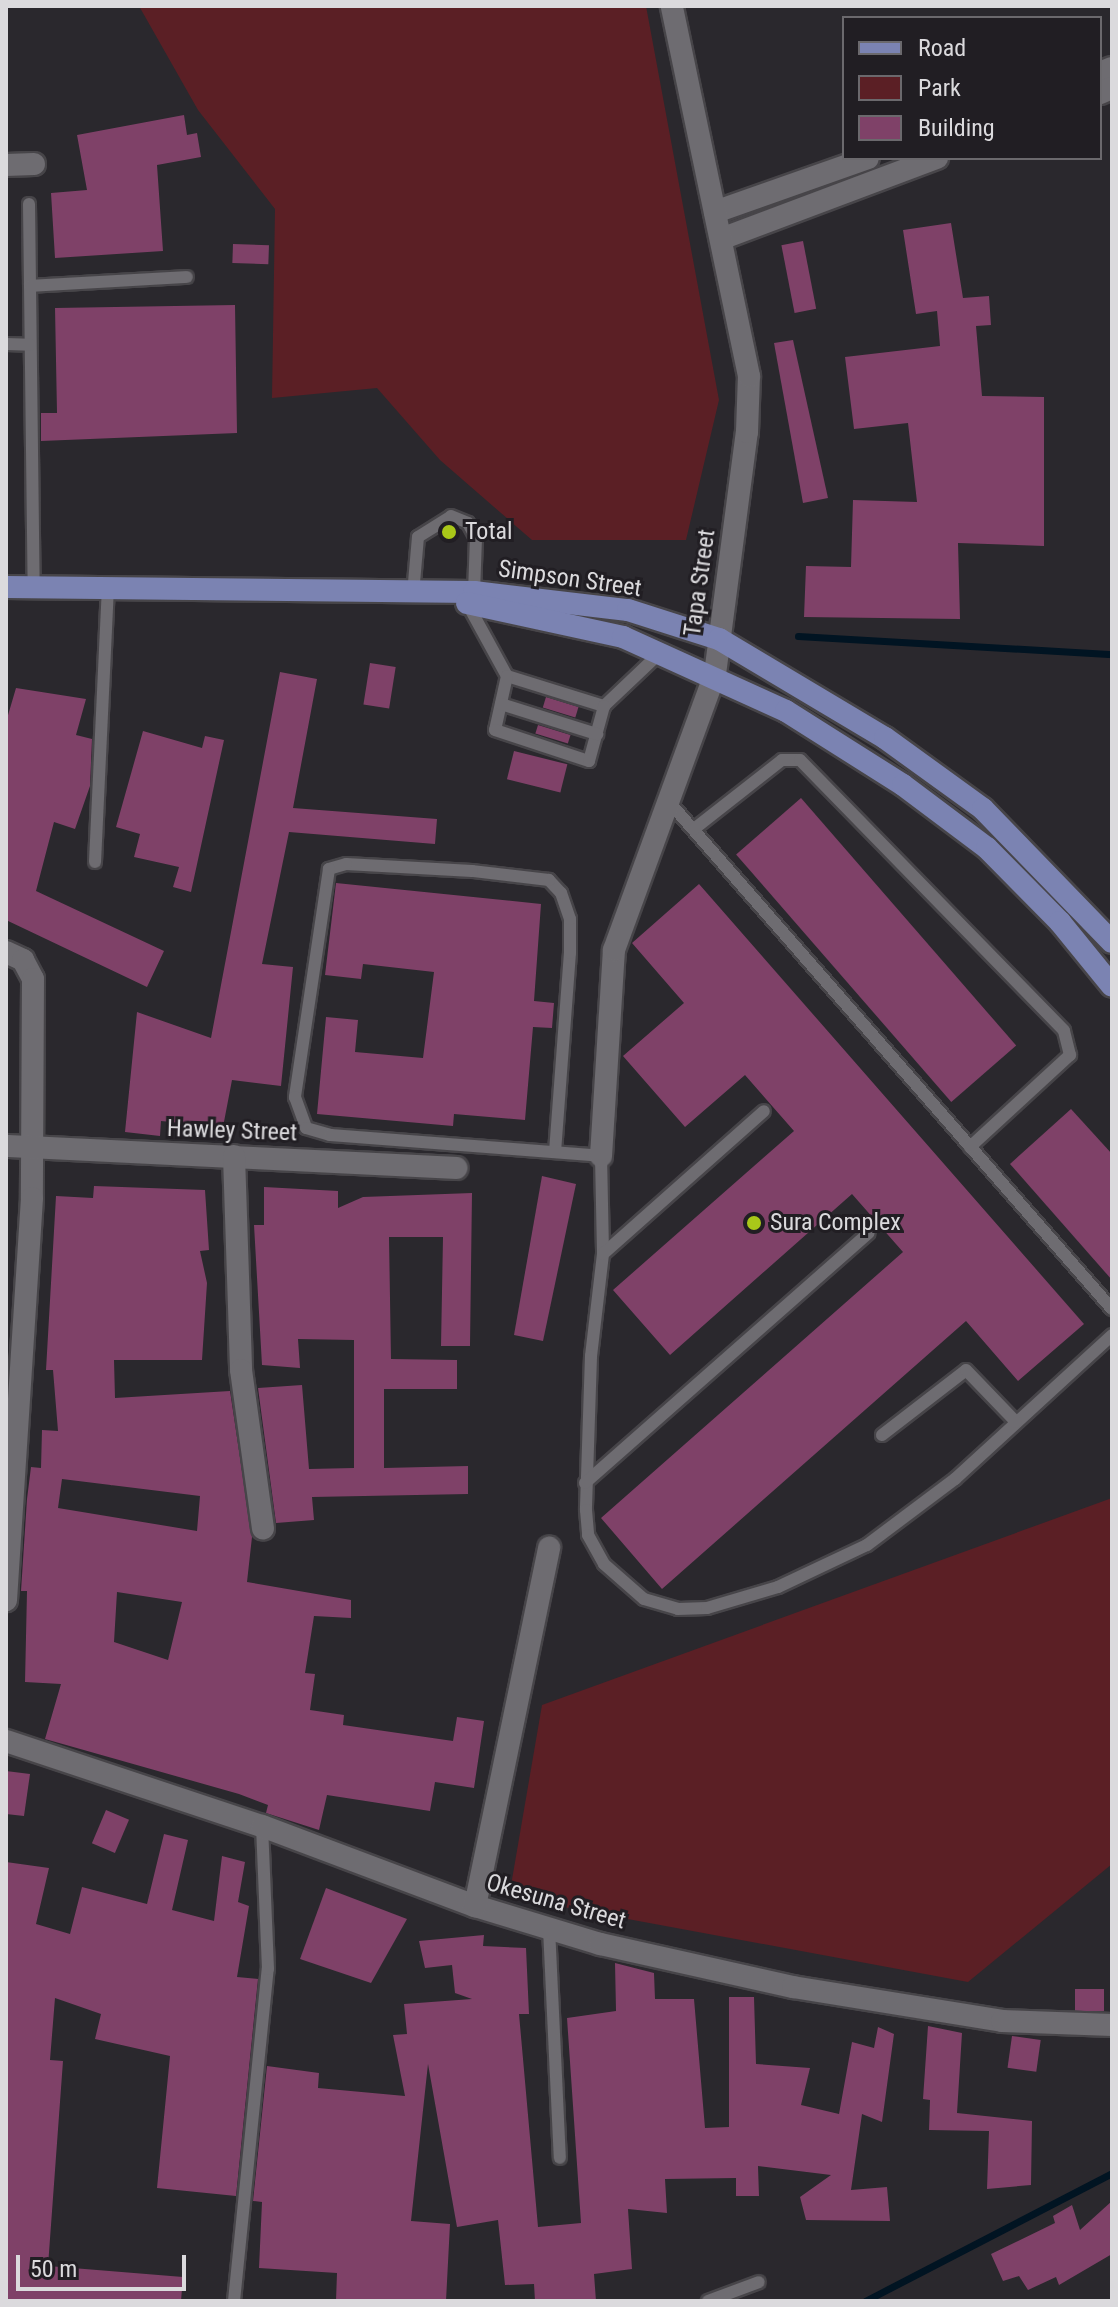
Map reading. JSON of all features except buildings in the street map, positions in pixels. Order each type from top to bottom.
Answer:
[{"type":"main road","points":[[6,587],[470,597],[623,637],[715,674],[903,785],[987,848],[1060,922],[1112,986]]},
{"type":"main road","name":"Simpson Street","points":[[470,597],[628,610],[719,639],[885,738],[983,809],[1112,942]]},
{"type":"street","name":"Tapa Street","points":[[601,1156],[614,950],[715,674],[747,432],[749,376],[672,6]]},
{"type":"street","points":[[715,212],[862,160]]},
{"type":"street","points":[[721,239],[932,160]]},
{"type":"street","points":[[6,165],[34,164]]},
{"type":"street","points":[[6,1600],[30,1149],[33,979],[14,956]]},
{"type":"street","name":"Hawley Street","points":[[6,1146],[456,1168]]},
{"type":"street","points":[[234,1156],[241,1370],[263,1528]]},
{"type":"street","points":[[475,1906],[549,1548]]},
{"type":"street","name":"Okesuna Street","points":[[6,1741],[262,1826],[475,1906],[549,1928],[793,1987],[1002,2021],[1112,2025]]},
{"type":"lane","points":[[29,204],[34,587]]},
{"type":"lane","points":[[30,286],[187,277]]},
{"type":"lane","points":[[6,344],[30,345]]},
{"type":"lane","points":[[424,594],[418,537],[451,516],[468,523],[476,538],[470,597],[507,676],[495,730],[589,761],[604,706],[661,652]]},
{"type":"lane","points":[[95,862],[108,589]]},
{"type":"lane","points":[[507,676],[604,706]]},
{"type":"lane","points":[[501,704],[597,734]]},
{"type":"lane","points":[[694,829],[782,760],[800,760],[1064,1031],[1070,1055],[970,1147]]},
{"type":"lane","points":[[670,803],[1112,1309]]},
{"type":"lane","points":[[555,1152],[570,953],[570,919],[561,893],[549,880],[472,871],[346,864],[329,869],[295,1097],[306,1128],[330,1135],[601,1156],[603,1254],[585,1483],[588,1535],[625,1586],[678,1609],[707,1608],[778,1587],[867,1545],[1016,1422],[1112,1335]]},
{"type":"lane","points":[[603,1254],[764,1111]]},
{"type":"lane","points":[[585,1483],[869,1233]]},
{"type":"lane","points":[[882,1435],[966,1370],[1016,1422]]},
{"type":"lane","points":[[234,2301],[268,1969],[262,1826]]},
{"type":"lane","points":[[549,1928],[560,2158]]},
{"type":"lane","points":[[708,2301],[759,2282]]},
{"type":"green space","points":[[139,6],[646,6],[719,400],[686,540],[532,540],[440,460],[377,388],[272,398],[275,209],[198,110]]},
{"type":"green space","points":[[1112,1498],[1112,1864],[968,1982],[509,1897],[542,1705]]},
{"type":"waterway","points":[[798,636],[1112,654]]},
{"type":"waterway","points":[[865,2301],[1112,2173]]},
{"type":"place","name":"Total","points":[[449,532]]},
{"type":"place","name":"Sura Complex","points":[[754,1223]]}]
